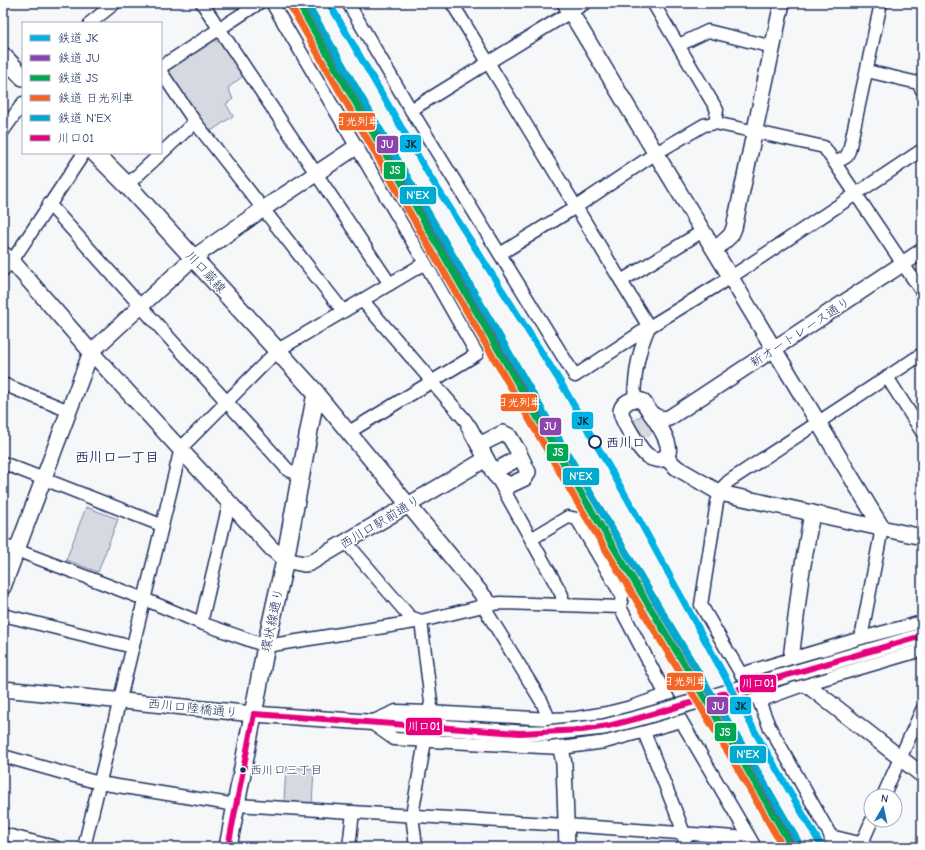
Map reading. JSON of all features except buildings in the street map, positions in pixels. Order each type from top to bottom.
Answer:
[{"type":"main road","points":[[3,56],[22,76]]},
{"type":"main road","name":"川口蕨線","points":[[96,154],[127,185],[316,393]]},
{"type":"main road","name":"環状線通り","points":[[228,847],[266,646],[285,560],[316,393]]},
{"type":"street","points":[[91,22],[115,3]]},
{"type":"street","points":[[202,3],[390,284]]},
{"type":"street","points":[[162,67],[219,28],[259,3]]},
{"type":"street","points":[[272,3],[477,354],[349,432]]},
{"type":"street","points":[[348,3],[411,110],[575,376],[731,277],[922,150]]},
{"type":"street","points":[[452,3],[649,328]]},
{"type":"street","points":[[411,110],[488,63],[568,8],[585,3]]},
{"type":"street","points":[[653,3],[717,110],[715,123]]},
{"type":"street","points":[[715,250],[727,240],[734,228],[782,3]]},
{"type":"street","points":[[835,163],[846,157],[849,151],[881,3]]},
{"type":"street","points":[[568,8],[882,528],[861,638]]},
{"type":"street","points":[[679,46],[708,31],[772,47]]},
{"type":"street","points":[[867,71],[918,83],[922,90]]},
{"type":"street","points":[[162,73],[195,122],[343,312]]},
{"type":"street","points":[[3,131],[22,103]]},
{"type":"street","points":[[162,153],[195,122]]},
{"type":"street","points":[[500,254],[656,153],[704,125],[715,123],[824,147],[922,292]]},
{"type":"street","points":[[3,587],[10,548],[44,480],[91,352],[193,258],[356,147]]},
{"type":"street","points":[[83,154],[50,204],[6,262],[181,448],[229,504],[270,548],[285,560]]},
{"type":"street","points":[[127,185],[160,154]]},
{"type":"street","points":[[50,204],[288,470],[301,475]]},
{"type":"street","points":[[621,281],[703,231]]},
{"type":"street","name":"新オートレース通り","points":[[673,415],[922,251]]},
{"type":"street","points":[[84,847],[161,525],[181,448],[278,350],[425,263]]},
{"type":"street","points":[[363,301],[466,421],[562,595],[562,605]]},
{"type":"street","points":[[634,399],[635,379],[641,346],[649,328]]},
{"type":"street","points":[[869,828],[862,846],[834,842],[769,726],[759,702],[701,605],[717,502],[724,486],[729,481],[817,422],[922,354]]},
{"type":"street","points":[[887,377],[922,432]]},
{"type":"street","points":[[3,384],[69,411]]},
{"type":"street","points":[[316,393],[409,505],[486,605],[542,702],[549,726],[561,748],[564,764],[567,847]]},
{"type":"street","points":[[665,458],[669,451],[669,444],[652,414],[642,401],[634,399],[624,404],[622,408],[622,417],[644,453],[649,458],[665,458],[677,468],[720,493],[922,537]]},
{"type":"street","points":[[652,414],[661,419],[673,415]]},
{"type":"street","points":[[664,434],[664,426],[673,415]]},
{"type":"street","points":[[479,445],[504,433],[507,434],[528,469],[528,472],[525,478],[510,485],[499,479],[492,469]]},
{"type":"street","name":"西川口駅前通り","points":[[285,560],[304,564],[310,563],[471,468],[492,469],[515,460],[518,455],[518,451]]},
{"type":"street","points":[[3,463],[161,525]]},
{"type":"street","points":[[201,623],[229,504]]},
{"type":"street","points":[[812,513],[801,576],[791,659],[806,684],[922,775]]},
{"type":"street","points":[[531,539],[568,516],[577,519],[622,596],[620,607],[666,695],[752,843]]},
{"type":"street","points":[[346,542],[410,617],[421,621]]},
{"type":"street","points":[[10,548],[144,599],[201,623],[266,646],[421,621],[486,605],[501,603],[620,607]]},
{"type":"street","points":[[3,615],[133,647]]},
{"type":"street","points":[[421,621],[431,702],[429,712]]},
{"type":"street","points":[[741,674],[861,638],[922,622]]},
{"type":"street","name":"西川口陸橋通り","points":[[3,689],[254,714],[520,733],[549,726],[604,727],[922,636]]},
{"type":"street","points":[[759,702],[806,684],[922,650]]},
{"type":"street","points":[[370,722],[396,711],[429,712],[549,726],[576,718],[631,707],[666,695]]},
{"type":"street","points":[[887,788],[922,710]]},
{"type":"street","points":[[370,722],[394,738],[561,748],[605,742],[681,721]]},
{"type":"street","points":[[644,732],[684,834],[685,847]]},
{"type":"street","points":[[416,847],[412,815],[425,741]]},
{"type":"street","points":[[3,756],[99,783],[236,805],[566,825],[684,834],[752,843]]},
{"type":"street","points":[[349,847],[353,812]]},
{"type":"street","points":[[3,834],[55,847]]},
{"type":"shaded area","points":[[212,40],[220,42],[243,76],[228,88],[233,99],[226,104],[233,116],[211,131],[167,77],[168,69]]},
{"type":"shaded area","points":[[642,415],[653,430],[648,436],[641,438],[632,422]]},
{"type":"shaded area","points":[[86,507],[118,519],[98,572],[66,560]]},
{"type":"shaded area","points":[[286,767],[314,769],[312,804],[284,802]]},
{"type":"rail line","name":"JS","points":[[298,3],[581,493],[736,750],[792,847]]},
{"type":"rail line","name":"JU","points":[[306,3],[534,399],[742,746],[799,847]]},
{"type":"rail line","name":"N'EX","points":[[307,3],[588,489],[743,746],[799,843]]},
{"type":"rail line","name":"JK","points":[[329,3],[429,175],[561,383],[631,505],[758,737],[822,847]]},
{"type":"rail line","name":"日光列車","points":[[291,7],[574,497],[729,754],[783,847]]},
{"type":"transit line","name":"川口01","points":[[254,714],[520,733],[582,730],[608,726],[639,718],[922,636]]},
{"type":"transit line","name":"川口01","points":[[228,847],[254,714]]},
{"type":"place","name":"西川口","points":[[595,442]]},
{"type":"place","name":"西川口三丁目","points":[[243,770]]},
{"type":"district","name":"西川口一丁目","points":[[117,457]]}]
